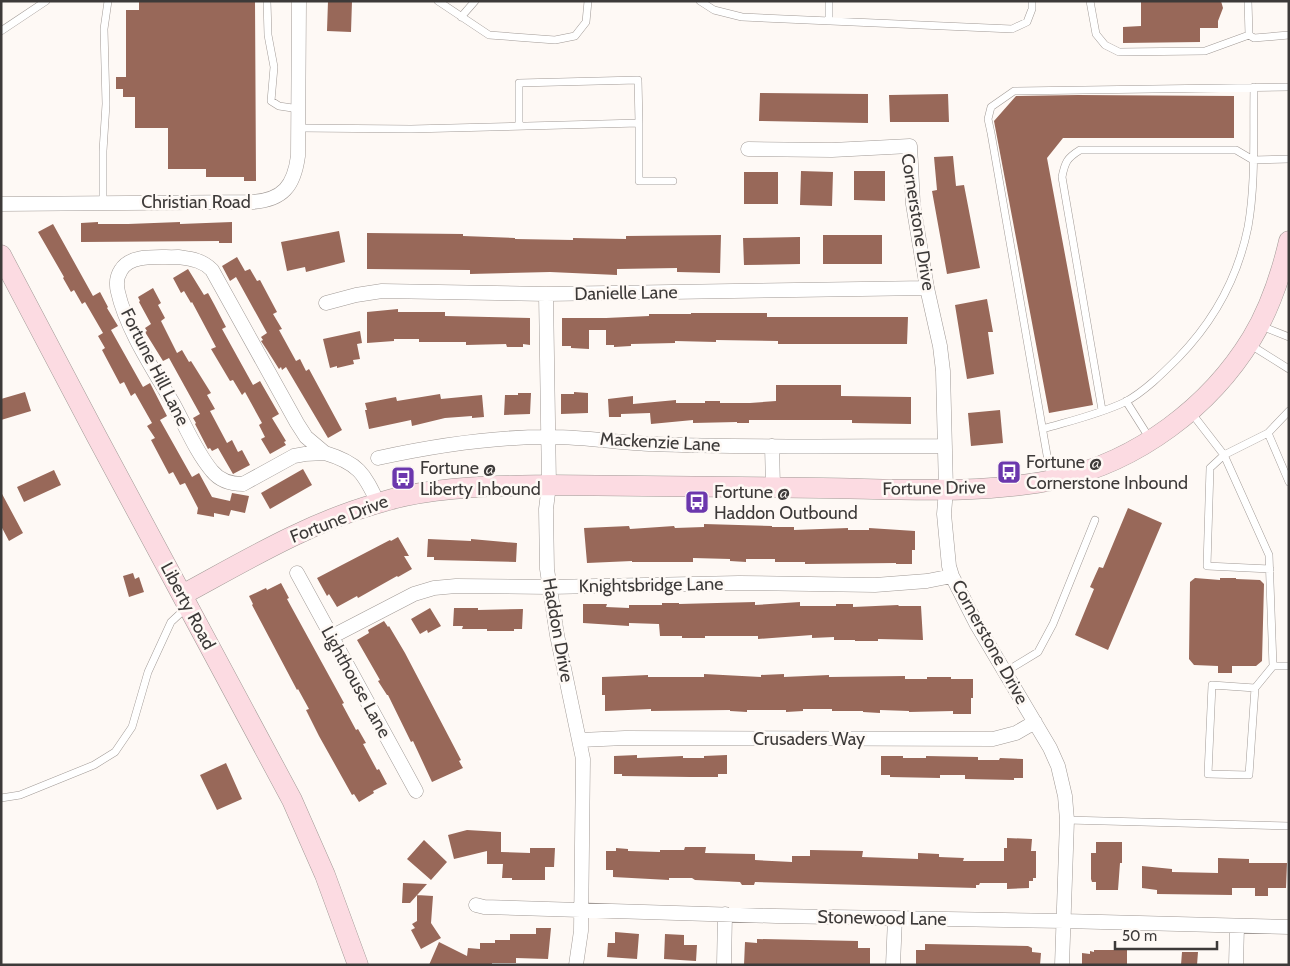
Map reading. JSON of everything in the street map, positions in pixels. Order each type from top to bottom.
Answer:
[{"type":"street","name":"Christian Road","points":[[1,204],[252,202],[278,196],[289,186],[296,168],[299,128],[299,1]]},
{"type":"street","name":"Cornerstone Drive","points":[[748,149],[832,150],[910,146],[913,204],[943,371],[946,490],[944,514],[949,566],[969,611],[1035,722],[1058,766],[1065,796],[1066,820],[1062,965]]},
{"type":"street","name":"Fortune Drive","points":[[185,600],[300,532],[332,518],[404,496],[443,490],[487,486],[549,485],[946,490],[1052,480],[1088,470],[1114,460],[1170,428],[1218,383],[1248,344],[1259,325],[1276,286],[1289,241]]},
{"type":"street","name":"Liberty Road","points":[[1,255],[303,823],[325,875],[358,965]]},
{"type":"street","name":"Fortune Hill Lane","points":[[325,453],[294,456],[243,484],[224,481],[213,472],[191,437],[124,312],[117,291],[117,278],[122,268],[130,261],[141,258],[178,257],[195,259],[205,263],[218,279],[251,342],[306,437],[325,453],[351,463],[361,472],[378,503]]},
{"type":"street","name":"Danielle Lane","points":[[326,303],[356,295],[382,291],[546,294],[927,288]]},
{"type":"street","name":"Haddon Drive","points":[[546,294],[549,485],[546,509],[547,569],[557,635],[580,740],[582,759],[581,931],[576,965]]},
{"type":"street","name":"Mackenzie Lane","points":[[378,458],[408,451],[494,440],[548,437],[602,439],[651,444],[945,446]]},
{"type":"street","points":[[772,446],[772,487]]},
{"type":"street","name":"Lighthouse Lane","points":[[297,573],[416,790]]},
{"type":"street","name":"Knightsbridge Lane","points":[[331,637],[414,594],[434,588],[456,586],[550,587],[730,584],[875,585],[921,582],[952,576]]},
{"type":"street","name":"Crusaders Way","points":[[580,740],[625,738],[993,739],[1016,733],[1035,722]]},
{"type":"street","name":"Stonewood Lane","points":[[476,905],[541,909],[725,914],[1289,927]]},
{"type":"street","points":[[724,965],[725,914]]},
{"type":"street","points":[[893,965],[895,918]]},
{"type":"street","points":[[1236,965],[1237,926]]},
{"type":"lane","points":[[1,31],[46,1]]},
{"type":"lane","points":[[103,202],[103,151],[106,104],[104,29],[108,1]]},
{"type":"lane","points":[[267,1],[268,36],[274,67],[271,101],[279,106],[299,108]]},
{"type":"lane","points":[[438,1],[488,35],[555,40],[575,36],[586,22],[588,1]]},
{"type":"lane","points":[[461,17],[475,1]]},
{"type":"lane","points":[[700,1],[714,10],[742,17],[1012,29],[1027,22],[1032,9],[1032,1]]},
{"type":"lane","points":[[828,1],[829,21]]},
{"type":"lane","points":[[1090,1],[1096,34],[1105,46],[1119,52],[1206,51],[1249,35]]},
{"type":"lane","points":[[1248,1],[1249,35]]},
{"type":"lane","points":[[1249,35],[1254,38],[1289,36]]},
{"type":"lane","points":[[519,126],[519,82],[638,80],[639,181],[673,181]]},
{"type":"lane","points":[[1043,429],[1126,401],[1161,376],[1194,342],[1216,311],[1233,275],[1248,228],[1252,189],[1254,87]]},
{"type":"lane","points":[[1052,480],[990,133],[988,118],[991,107],[1014,92],[1289,87]]},
{"type":"lane","points":[[299,128],[411,129],[639,123]]},
{"type":"lane","points":[[1102,410],[1062,177],[1064,164],[1080,150],[1236,150],[1253,160],[1289,159]]},
{"type":"lane","points":[[1259,325],[1289,337]]},
{"type":"lane","points":[[1248,344],[1289,370]]},
{"type":"lane","points":[[1126,401],[1150,440]]},
{"type":"lane","points":[[1190,411],[1224,455],[1269,555],[1270,568],[1273,666],[1255,688],[1249,775],[1208,774],[1212,685],[1255,688]]},
{"type":"lane","points":[[1270,568],[1207,566],[1210,468],[1224,455],[1268,433],[1289,411]]},
{"type":"lane","points":[[1268,433],[1289,482]]},
{"type":"lane","points":[[1005,672],[1038,652],[1053,624],[1095,520]]},
{"type":"lane","points":[[1,798],[20,795],[94,765],[115,752],[132,727],[148,672],[170,622],[185,600]]},
{"type":"lane","points":[[1273,666],[1289,666]]},
{"type":"lane","points":[[1066,820],[1289,826]]},
{"type":"building","points":[[139,1],[255,1],[256,181],[244,181],[244,177],[206,177],[206,169],[168,169],[168,128],[135,128],[135,97],[123,97],[123,89],[116,89],[116,77],[126,77],[126,10],[139,10]]},
{"type":"building","points":[[328,1],[352,1],[351,32],[327,31]]},
{"type":"building","points":[[1141,1],[1221,1],[1223,8],[1218,21],[1218,28],[1200,28],[1200,42],[1123,43],[1123,27],[1141,26]]},
{"type":"building","points":[[760,93],[868,94],[868,123],[759,121]]},
{"type":"building","points":[[948,94],[949,122],[890,122],[889,95]]},
{"type":"building","points":[[1016,96],[1234,96],[1234,138],[1063,138],[1047,158],[1093,405],[1049,413],[994,121]]},
{"type":"building","points":[[953,156],[956,186],[964,185],[980,268],[947,274],[932,191],[937,190],[934,157]]},
{"type":"building","points":[[801,171],[833,172],[832,206],[800,205]]},
{"type":"building","points":[[854,171],[885,171],[885,201],[854,200]]},
{"type":"building","points":[[744,172],[778,172],[778,204],[744,204]]},
{"type":"building","points":[[98,222],[98,224],[128,224],[180,222],[180,224],[232,222],[232,243],[219,243],[219,241],[81,242],[81,223]]},
{"type":"building","points":[[53,224],[93,296],[100,292],[118,326],[111,330],[143,387],[150,383],[167,416],[160,420],[192,477],[199,473],[212,497],[230,501],[232,493],[249,496],[245,513],[231,510],[229,516],[214,513],[214,517],[197,514],[198,508],[185,483],[180,485],[173,472],[169,474],[151,440],[155,438],[147,426],[152,423],[135,393],[131,396],[124,382],[120,384],[102,350],[105,348],[98,336],[103,333],[85,302],[82,304],[74,290],[71,292],[38,232]]},
{"type":"building","points":[[339,231],[345,262],[306,272],[305,267],[287,271],[281,242]]},
{"type":"building","points":[[367,233],[463,234],[463,236],[515,239],[573,240],[573,238],[626,239],[626,236],[721,235],[720,273],[677,272],[677,268],[617,269],[617,275],[550,272],[470,274],[470,270],[367,269]]},
{"type":"building","points":[[823,235],[882,235],[882,264],[823,264]]},
{"type":"building","points":[[800,237],[800,264],[744,265],[743,238]]},
{"type":"building","points":[[237,257],[245,271],[250,269],[257,281],[260,280],[277,312],[273,314],[282,329],[279,330],[296,361],[300,359],[306,371],[309,369],[342,430],[328,438],[286,367],[282,370],[281,367],[279,369],[261,341],[263,340],[261,337],[267,333],[236,277],[230,281],[222,266]]},
{"type":"building","points":[[188,269],[204,295],[208,293],[226,327],[222,329],[253,385],[260,381],[279,414],[272,418],[286,441],[284,442],[286,445],[270,454],[261,439],[265,437],[259,425],[262,423],[245,392],[242,395],[233,380],[230,381],[211,349],[216,347],[192,302],[184,291],[181,293],[173,278]]},
{"type":"building","points":[[153,288],[161,303],[158,305],[165,318],[161,321],[177,353],[182,350],[189,362],[191,361],[211,393],[207,395],[215,409],[210,411],[227,443],[232,440],[238,452],[242,450],[250,465],[233,474],[218,448],[212,451],[210,448],[208,449],[193,418],[200,414],[169,358],[163,361],[145,332],[147,331],[145,328],[151,324],[138,297]]},
{"type":"building","points":[[987,299],[993,332],[988,332],[994,374],[967,379],[955,305]]},
{"type":"building","points":[[398,309],[398,312],[445,312],[445,316],[530,318],[530,345],[523,344],[523,347],[507,347],[506,344],[466,345],[466,342],[419,342],[419,339],[394,339],[394,341],[367,343],[367,312]]},
{"type":"building","points":[[691,313],[767,313],[767,317],[908,317],[907,344],[778,344],[778,341],[716,340],[716,342],[675,341],[675,343],[631,344],[631,346],[614,347],[614,345],[606,345],[606,330],[589,330],[589,349],[562,346],[562,318],[606,318]]},
{"type":"building","points":[[360,331],[362,343],[357,344],[360,359],[353,360],[354,364],[330,368],[323,339]]},
{"type":"building","points":[[776,385],[841,385],[841,396],[911,397],[911,424],[852,423],[852,420],[749,420],[749,423],[693,423],[693,420],[651,424],[650,413],[621,414],[621,417],[609,417],[608,399],[633,396],[633,404],[676,400],[676,403],[776,401]]},
{"type":"building","points":[[25,392],[31,411],[1,420],[1,399]]},
{"type":"building","points":[[574,392],[588,393],[588,413],[561,414],[561,394],[574,394]]},
{"type":"building","points":[[518,393],[531,393],[530,414],[504,415],[505,395],[518,395]]},
{"type":"building","points":[[440,394],[441,399],[482,395],[484,417],[445,418],[412,426],[411,420],[369,429],[365,403],[396,397],[397,401]]},
{"type":"building","points":[[1000,410],[1003,443],[971,446],[968,413]]},
{"type":"building","points":[[303,469],[312,485],[270,509],[261,493]]},
{"type":"building","points":[[54,470],[61,485],[24,502],[17,487]]},
{"type":"building","points":[[1,492],[23,533],[9,541],[1,526]]},
{"type":"building","points":[[1128,508],[1162,523],[1108,650],[1075,635],[1094,589],[1090,587],[1099,567],[1103,568]]},
{"type":"building","points":[[704,524],[794,527],[794,530],[848,528],[848,530],[869,530],[869,528],[915,531],[915,550],[912,550],[912,564],[805,564],[805,562],[775,562],[775,559],[746,559],[746,562],[730,561],[730,559],[693,558],[693,562],[632,561],[587,563],[584,528],[629,526],[630,529],[674,526],[675,528],[704,527]]},
{"type":"building","points":[[398,537],[409,556],[404,556],[412,569],[337,607],[329,594],[327,596],[317,578]]},
{"type":"building","points":[[428,539],[471,541],[471,539],[517,543],[516,562],[434,560],[434,557],[427,557]]},
{"type":"building","points":[[133,573],[135,579],[139,577],[144,592],[129,597],[123,576]]},
{"type":"building","points":[[1195,578],[1260,580],[1264,584],[1262,661],[1256,666],[1232,666],[1232,673],[1218,673],[1218,666],[1194,665],[1189,659],[1190,582]]},
{"type":"building","points":[[281,583],[289,598],[287,599],[344,703],[342,704],[356,730],[358,729],[366,743],[363,744],[387,784],[373,791],[374,793],[359,802],[354,794],[352,795],[319,736],[306,710],[309,709],[252,605],[249,596]]},
{"type":"building","points":[[755,602],[755,605],[800,602],[800,606],[853,604],[853,607],[921,606],[923,640],[878,639],[878,641],[855,641],[834,640],[834,637],[812,638],[812,635],[758,639],[758,636],[682,638],[682,636],[660,636],[659,624],[629,623],[629,626],[583,623],[583,604],[607,604],[606,607],[629,608],[629,605],[662,605],[662,603]]},
{"type":"building","points":[[430,608],[441,626],[428,633],[427,630],[420,634],[411,619]]},
{"type":"building","points":[[454,608],[478,608],[478,610],[523,609],[522,629],[514,629],[514,631],[487,631],[487,629],[462,629],[463,626],[453,626]]},
{"type":"building","points":[[384,621],[405,653],[461,760],[459,761],[463,768],[432,782],[413,741],[411,742],[388,695],[378,681],[380,680],[357,640],[369,633],[368,630]]},
{"type":"building","points":[[704,674],[761,677],[761,675],[784,674],[784,677],[829,675],[829,677],[905,676],[905,679],[951,677],[951,679],[973,679],[973,698],[971,698],[971,714],[953,714],[953,711],[909,712],[880,710],[880,713],[832,711],[832,709],[803,709],[803,711],[786,712],[786,710],[747,710],[747,712],[730,710],[651,711],[651,709],[605,711],[605,695],[602,695],[602,677],[648,675],[648,677],[704,677]]},
{"type":"building","points":[[637,755],[637,758],[683,756],[683,758],[704,758],[704,756],[727,755],[727,774],[718,774],[718,777],[690,777],[622,776],[622,774],[614,774],[614,756]]},
{"type":"building","points":[[881,756],[903,756],[903,758],[926,758],[926,756],[978,757],[978,760],[999,760],[1000,758],[1023,759],[1023,778],[1014,778],[1014,780],[965,779],[965,775],[940,775],[940,778],[890,777],[890,775],[881,775]]},
{"type":"building","points":[[226,763],[242,799],[217,810],[200,775]]},
{"type":"building","points":[[467,830],[501,832],[501,852],[530,853],[530,848],[555,848],[554,867],[545,867],[545,880],[512,880],[512,878],[502,878],[503,864],[487,864],[487,851],[454,859],[448,835]]},
{"type":"building","points":[[1007,838],[1032,839],[1031,851],[1036,851],[1036,878],[1033,878],[1033,881],[1029,881],[1029,888],[1007,889],[1007,883],[980,883],[976,885],[976,888],[755,882],[754,885],[742,885],[740,882],[695,880],[692,878],[669,878],[669,880],[613,877],[613,870],[606,870],[606,851],[616,851],[616,848],[628,849],[628,851],[660,852],[660,850],[684,850],[685,847],[706,847],[705,853],[755,854],[755,860],[792,862],[792,856],[810,856],[810,850],[863,851],[862,857],[918,859],[918,853],[939,854],[939,857],[964,858],[963,861],[1004,861],[1004,848],[1007,848]]},
{"type":"building","points":[[424,840],[447,862],[431,880],[407,859]]},
{"type":"building","points":[[1096,842],[1122,842],[1122,863],[1120,863],[1118,890],[1096,890],[1096,882],[1092,882],[1091,853],[1096,853]]},
{"type":"building","points":[[1218,858],[1249,859],[1249,863],[1287,863],[1286,888],[1268,888],[1268,896],[1255,896],[1255,888],[1232,888],[1232,895],[1157,894],[1157,890],[1142,888],[1142,866],[1172,869],[1172,872],[1218,873]]},
{"type":"building","points":[[403,883],[427,884],[410,903],[402,903]]},
{"type":"building","points":[[417,895],[433,896],[431,923],[441,938],[421,949],[411,930],[415,928],[412,924],[417,921]]},
{"type":"building","points":[[536,928],[551,928],[548,959],[516,958],[516,963],[492,963],[492,965],[429,965],[439,942],[467,956],[468,948],[480,949],[480,943],[510,940],[510,934],[536,934]]},
{"type":"building","points":[[615,932],[639,934],[637,959],[607,957],[608,943],[615,943]]},
{"type":"building","points":[[665,934],[684,935],[684,945],[697,945],[696,961],[664,959]]},
{"type":"building","points":[[757,939],[858,941],[858,948],[870,948],[870,965],[744,965],[745,942],[757,943]]},
{"type":"building","points":[[925,944],[1028,946],[1032,948],[1032,952],[1041,953],[1040,965],[916,965],[916,950],[925,950]]},
{"type":"building","points":[[1094,950],[1127,950],[1127,965],[1082,965],[1082,953],[1090,954],[1090,951],[1094,952]]},
{"type":"building","points":[[1182,952],[1198,952],[1197,965],[1181,965]]},
{"type":"place","name":"Fortune @ Cornerstone Inbound","points":[[1009,472]]},
{"type":"place","name":"Fortune @ Liberty Inbound","points":[[403,478]]},
{"type":"place","name":"Fortune @ Haddon Outbound","points":[[697,502]]}]
